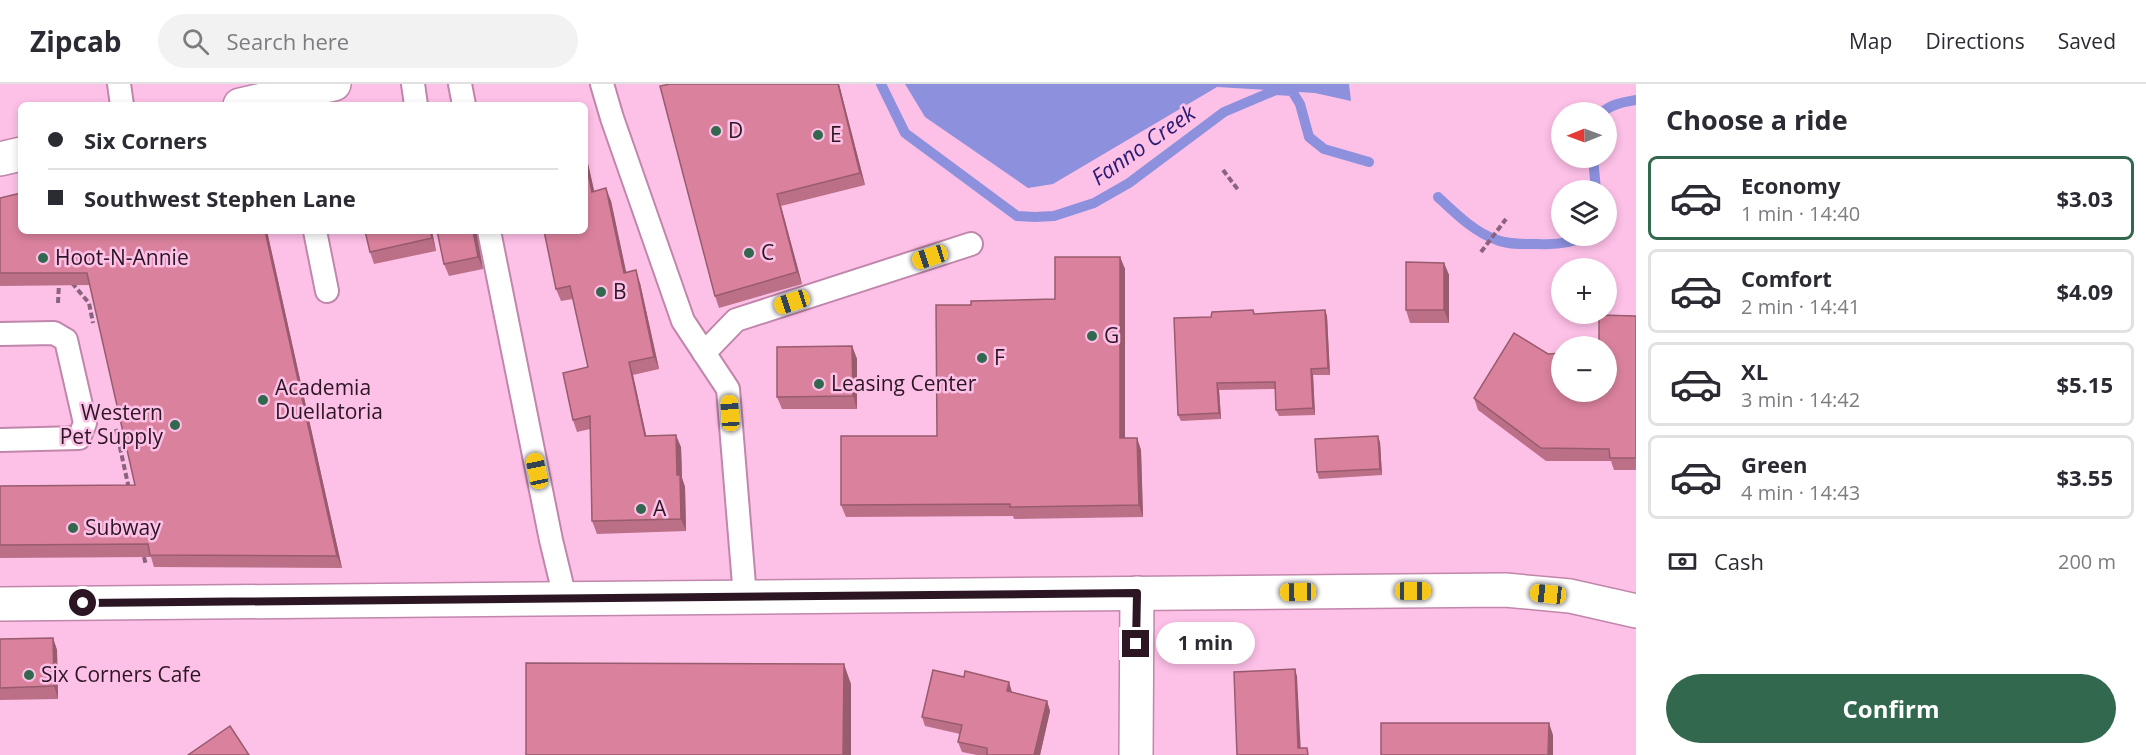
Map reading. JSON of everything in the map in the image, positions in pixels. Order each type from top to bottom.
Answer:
[{"type":"street","points":[[253,102],[334,84]]},
{"type":"street","points":[[0,159],[18,155]]},
{"type":"street","points":[[0,604],[1504,590],[1570,597],[1636,611]]},
{"type":"street","points":[[1136,755],[1137,593]]},
{"type":"lane","points":[[119,84],[122,102]]},
{"type":"lane","points":[[413,84],[416,102]]},
{"type":"lane","points":[[460,84],[463,102]]},
{"type":"lane","points":[[602,84],[683,321],[728,389],[745,597]]},
{"type":"lane","points":[[316,234],[327,291]]},
{"type":"lane","points":[[490,234],[565,598]]},
{"type":"lane","points":[[704,353],[736,320],[971,244]]},
{"type":"lane","points":[[0,334],[54,333],[66,340],[84,423],[79,438],[0,440]]},
{"type":"path","points":[[1223,170],[1239,191]]},
{"type":"path","points":[[1481,252],[1506,219]]},
{"type":"path","points":[[48,282],[72,282],[88,303],[94,331]]},
{"type":"path","points":[[58,305],[59,282]]},
{"type":"path","points":[[144,557],[146,565]]},
{"type":"water","points":[[905,84],[1349,84],[1351,101],[1315,93],[1217,87],[1053,184],[1028,188],[925,117]]},
{"type":"building","points":[[670,84],[838,84],[860,173],[777,194],[797,272],[715,296],[660,86]]},
{"type":"building","points":[[588,173],[592,192],[606,188],[624,273],[636,270],[654,357],[629,362],[645,436],[676,435],[681,519],[592,521],[590,416],[573,420],[563,373],[588,367],[570,286],[556,289],[545,234],[588,234]]},
{"type":"building","points":[[18,194],[18,234],[266,234],[337,556],[150,555],[148,544],[0,545],[0,486],[135,485],[87,273],[0,273],[0,198]]},
{"type":"building","points":[[366,234],[431,234],[432,238],[370,252]]},
{"type":"building","points":[[438,234],[474,234],[478,257],[444,264]]},
{"type":"building","points":[[1055,257],[1120,257],[1120,438],[1137,438],[1139,505],[1010,507],[1010,504],[841,505],[841,436],[937,436],[936,305],[971,305],[971,301],[1055,299]]},
{"type":"building","points":[[1406,262],[1444,263],[1444,310],[1406,310]]},
{"type":"building","points":[[1253,310],[1254,314],[1325,310],[1328,368],[1311,369],[1313,408],[1276,410],[1275,382],[1217,383],[1219,413],[1178,415],[1174,318],[1211,317],[1212,312]]},
{"type":"building","points":[[1617,315],[1636,316],[1636,458],[1610,458],[1609,449],[1541,448],[1474,398],[1514,333],[1551,354],[1551,402],[1617,402],[1617,336],[1599,336],[1599,324],[1617,324]]},
{"type":"building","name":"Leasing Center","points":[[852,346],[853,396],[777,397],[777,347]]},
{"type":"building","points":[[1378,436],[1380,469],[1317,472],[1315,439]]},
{"type":"building","name":"Six Corners Cafe","points":[[53,638],[54,686],[0,688],[0,639]]},
{"type":"building","points":[[526,663],[844,664],[843,755],[526,755]]},
{"type":"building","points":[[1295,669],[1298,748],[1307,748],[1308,755],[1237,755],[1234,672]]},
{"type":"building","points":[[933,670],[964,677],[965,671],[1009,682],[1007,691],[1047,701],[1034,755],[987,755],[987,748],[958,742],[962,725],[922,717]]},
{"type":"building","points":[[1381,723],[1549,723],[1548,755],[1381,755]]},
{"type":"building","points":[[230,726],[249,755],[188,755]]},
{"type":"waterway","name":"Fanno Creek","points":[[881,84],[905,133],[1017,216],[1054,216],[1094,203],[1129,183],[1224,112],[1276,90],[1292,91],[1300,104],[1309,137],[1324,149],[1369,162]]},
{"type":"waterway","name":"Fanno Creek","points":[[1617,104],[1636,100]]},
{"type":"waterway","name":"Fanno Creek","points":[[1594,168],[1595,180]]},
{"type":"waterway","name":"Fanno Creek","points":[[1438,197],[1458,216],[1489,237],[1502,242],[1518,244],[1551,244]]},
{"type":"place","name":"D","points":[[716,131]]},
{"type":"place","name":"E","points":[[818,135]]},
{"type":"place","name":"C","points":[[749,253]]},
{"type":"place","name":"Hoot-N-Annie","points":[[43,258]]},
{"type":"place","name":"B","points":[[601,292]]},
{"type":"place","name":"G","points":[[1092,336]]},
{"type":"place","name":"F","points":[[982,358]]},
{"type":"place","name":"Leasing Center","points":[[819,384]]},
{"type":"place","name":"Academia Duellatoria","points":[[263,400]]},
{"type":"place","name":"Western Pet Supply","points":[[175,425]]},
{"type":"place","name":"A","points":[[641,509]]},
{"type":"place","name":"Subway","points":[[73,528]]},
{"type":"place","name":"Six Corners Cafe","points":[[29,675]]},
{"type":"route","points":[[83,603],[1137,593],[1136,644]]}]
